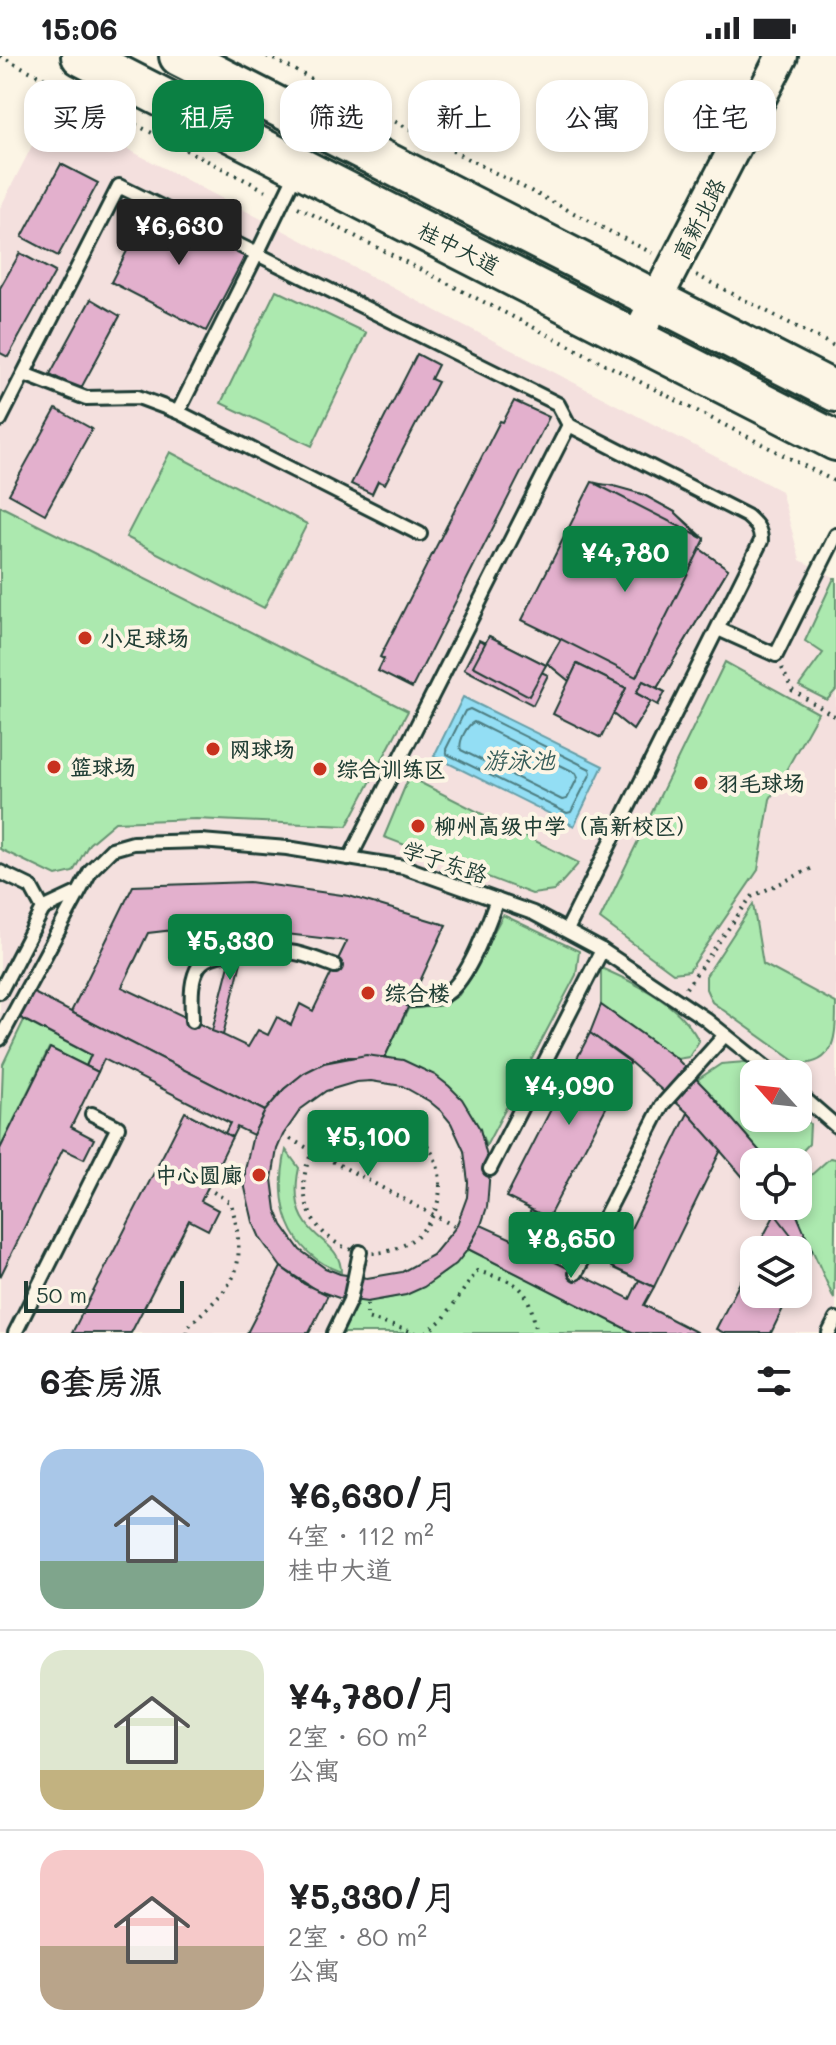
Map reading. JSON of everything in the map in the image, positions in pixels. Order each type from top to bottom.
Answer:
[{"type":"main road","name":"桂中大道","points":[[81,56],[291,184],[636,339],[836,441]]},
{"type":"main road","name":"桂中大道","points":[[179,56],[836,392]]},
{"type":"street","name":"高新北路","points":[[636,339],[782,56]]},
{"type":"lane","points":[[178,412],[291,184]]},
{"type":"lane","points":[[0,420],[119,186],[558,404],[569,425],[747,516],[757,525],[761,541],[567,930]]},
{"type":"lane","points":[[24,374],[86,398],[138,397],[178,412],[420,534]]},
{"type":"lane","points":[[350,858],[569,425]]},
{"type":"lane","points":[[718,629],[776,655],[836,535]]},
{"type":"lane","name":"学子东路","points":[[0,1039],[75,894],[91,870],[112,849],[133,843],[201,841],[287,848],[404,867],[533,913],[602,950],[677,1000],[756,1060]]},
{"type":"lane","points":[[0,872],[31,887],[43,909]]},
{"type":"lane","points":[[23,995],[2,989],[43,909],[75,894]]},
{"type":"lane","points":[[412,1000],[442,996],[455,987],[497,900]]},
{"type":"lane","points":[[490,1169],[602,950]]},
{"type":"lane","points":[[192,1021],[193,977],[200,963],[218,954],[262,951],[297,953],[335,966]]},
{"type":"lane","points":[[576,1273],[662,1105],[725,1035]]},
{"type":"lane","points":[[812,1105],[836,1126]]},
{"type":"lane","points":[[15,1333],[118,1127],[92,1114]]},
{"type":"lane","points":[[334,1333],[350,1300],[360,1252]]},
{"type":"lane","points":[[829,1333],[836,1319]]},
{"type":"path","points":[[0,56],[291,184],[836,482]]},
{"type":"path","points":[[267,56],[836,347]]},
{"type":"path","points":[[776,655],[792,690],[836,717]]},
{"type":"path","points":[[677,1000],[751,897],[815,867]]},
{"type":"path","points":[[362,1118],[383,1118],[403,1124],[420,1137],[432,1154],[439,1174],[439,1195],[433,1214],[422,1231],[407,1244],[389,1252],[369,1254],[350,1250],[318,1228],[304,1192],[305,1172],[314,1151],[325,1137],[342,1124],[362,1118]]},
{"type":"path","points":[[283,1135],[456,1227]]},
{"type":"path","points":[[187,1333],[188,1327],[233,1278],[238,1251],[237,1223],[231,1203],[207,1188]]},
{"type":"path","points":[[426,1333],[444,1318],[477,1271],[512,1281],[527,1294],[537,1333]]},
{"type":"path","points":[[367,1302],[367,1318],[416,1333]]},
{"type":"shaded area","name":"柳州高级中学（高新校区）","points":[[29,152],[133,152],[781,491],[800,560],[836,578],[836,1333],[0,1333],[0,208]]},
{"type":"green space","points":[[276,290],[366,333],[312,446],[221,403]]},
{"type":"green space","points":[[170,452],[307,524],[264,608],[126,537]]},
{"type":"green space","points":[[0,506],[408,711],[347,826],[196,819],[115,822],[89,844],[73,872],[56,876],[0,849]]},
{"type":"green space","points":[[834,578],[836,690],[827,700],[799,686],[823,653],[805,641]]},
{"type":"green space","points":[[725,662],[818,713],[770,799],[758,870],[689,971],[673,973],[600,919]]},
{"type":"green space","points":[[409,777],[579,863],[554,891],[532,894],[384,837]]},
{"type":"green space","points":[[753,904],[763,964],[836,1003],[834,1037],[827,1053],[812,1063],[812,1060],[793,1060],[712,1002],[706,989],[706,976]]},
{"type":"green space","points":[[503,915],[579,951],[576,975],[486,1146],[470,1113],[448,1088],[420,1069],[385,1057],[408,1009],[444,1005],[459,995]]},
{"type":"green space","points":[[601,968],[643,988],[681,1016],[699,1041],[689,1057],[677,1059],[601,1005]]},
{"type":"green space","points":[[24,1020],[91,1055],[86,1066],[49,1048],[0,1149],[3,1064]]},
{"type":"green space","points":[[740,1062],[740,1129],[697,1080],[721,1064]]},
{"type":"green space","points":[[743,1132],[810,1132],[809,1144],[805,1148],[757,1148]]},
{"type":"green space","points":[[286,1150],[299,1168],[297,1197],[302,1217],[337,1256],[341,1272],[308,1252],[289,1223],[282,1188]]},
{"type":"green space","points":[[830,1158],[836,1159],[834,1299],[812,1249],[812,1236],[806,1236],[799,1220],[812,1220],[812,1174]]},
{"type":"green space","points":[[468,1249],[634,1333],[333,1333],[350,1300],[385,1299],[416,1290],[443,1273]]},
{"type":"water","name":"游泳池","points":[[463,697],[603,766],[574,826],[434,756]]},
{"type":"building","points":[[61,164],[98,183],[58,256],[22,237]]},
{"type":"building","points":[[159,207],[247,252],[206,331],[111,282],[146,214]]},
{"type":"building","points":[[20,253],[55,272],[8,357],[0,353],[0,288]]},
{"type":"building","points":[[91,299],[120,316],[80,390],[50,374]]},
{"type":"building","points":[[417,354],[438,365],[431,379],[438,382],[385,484],[378,481],[372,494],[351,484]]},
{"type":"building","points":[[514,401],[549,417],[412,688],[378,671],[384,659],[380,657],[500,421],[503,422]]},
{"type":"building","points":[[56,409],[92,429],[45,514],[9,494]]},
{"type":"building","points":[[592,482],[642,494],[675,512],[705,539],[700,549],[728,569],[657,688],[665,692],[658,705],[651,701],[633,730],[613,714],[626,688],[577,664],[569,681],[547,663],[561,639],[522,620]]},
{"type":"building","points":[[596,484],[642,494],[675,512],[702,538]]},
{"type":"building","points":[[700,549],[728,569],[657,688],[643,681],[636,693],[651,701],[633,730],[613,714],[626,688],[577,664],[569,681],[547,663],[561,639],[636,677]]},
{"type":"building","points":[[489,636],[546,665],[541,672],[548,675],[533,705],[464,669],[479,640],[485,643]]},
{"type":"building","points":[[489,636],[546,665],[529,696],[473,666]]},
{"type":"building","points":[[577,664],[626,688],[601,738],[553,714]]},
{"type":"building","points":[[643,681],[665,692],[658,705],[636,693]]},
{"type":"building","name":"综合楼","points":[[250,882],[349,896],[446,925],[385,1057],[346,1057],[324,1063],[304,1073],[284,1089],[265,1111],[71,1012],[133,886]],"holes":[[[182,929],[243,929],[347,941],[313,1011],[300,1004],[291,1025],[277,1017],[268,1035],[258,1030],[248,1047],[122,987],[148,933]]]},
{"type":"building","points":[[238,929],[249,930],[223,1035],[212,1031]]},
{"type":"building","points":[[26,989],[265,1111],[253,1135],[237,1127],[232,1137],[225,1133],[230,1123],[104,1059],[98,1072],[86,1066],[91,1055],[13,1014]]},
{"type":"building","points":[[601,1005],[677,1059],[757,1148],[740,1148],[740,1174],[688,1113],[630,1062],[590,1033]]},
{"type":"building","points":[[590,1033],[630,1062],[548,1218],[506,1197]]},
{"type":"building","points":[[50,1048],[98,1072],[71,1127],[94,1139],[84,1159],[63,1149],[0,1277],[0,1149]]},
{"type":"building","name":"中心圆廊","points":[[366,1055],[403,1060],[435,1075],[449,1086],[462,1099],[480,1129],[490,1169],[487,1207],[481,1225],[456,1264],[424,1287],[406,1295],[367,1302],[339,1298],[316,1290],[281,1267],[260,1238],[253,1222],[245,1188],[245,1170],[253,1135],[265,1111],[284,1089],[304,1073],[324,1063]],"holes":[[[371,1081],[402,1086],[429,1101],[451,1123],[464,1151],[467,1197],[456,1227],[433,1255],[402,1272],[367,1278],[340,1274],[325,1268],[300,1250],[282,1225],[276,1210],[272,1179],[277,1149],[301,1109],[326,1091]]]},
{"type":"building","points":[[185,1112],[232,1137],[201,1201],[218,1210],[208,1230],[189,1220],[131,1333],[72,1333]]},
{"type":"building","points":[[688,1113],[721,1150],[654,1287],[612,1267]]},
{"type":"building","points":[[531,1210],[548,1218],[531,1250],[630,1299],[639,1280],[654,1287],[644,1305],[698,1333],[634,1333],[468,1249],[481,1225],[514,1240]]},
{"type":"building","points":[[772,1220],[780,1220],[792,1236],[763,1236]]},
{"type":"building","points":[[778,1220],[799,1220],[806,1236],[791,1236]]},
{"type":"building","points":[[281,1267],[304,1284],[328,1295],[309,1333],[247,1333]]},
{"type":"building","points":[[740,1282],[740,1308],[783,1308],[771,1333],[724,1333],[716,1329]]},
{"type":"place","name":"小足球场","points":[[85,638]]},
{"type":"place","name":"网球场","points":[[213,749]]},
{"type":"place","name":"篮球场","points":[[54,767]]},
{"type":"place","name":"综合训练区","points":[[320,769]]},
{"type":"place","name":"羽毛球场","points":[[701,783]]},
{"type":"place","name":"柳州高级中学（高新校区）","points":[[418,826]]},
{"type":"place","name":"综合楼","points":[[368,993]]},
{"type":"place","name":"中心圆廊","points":[[259,1175]]}]
